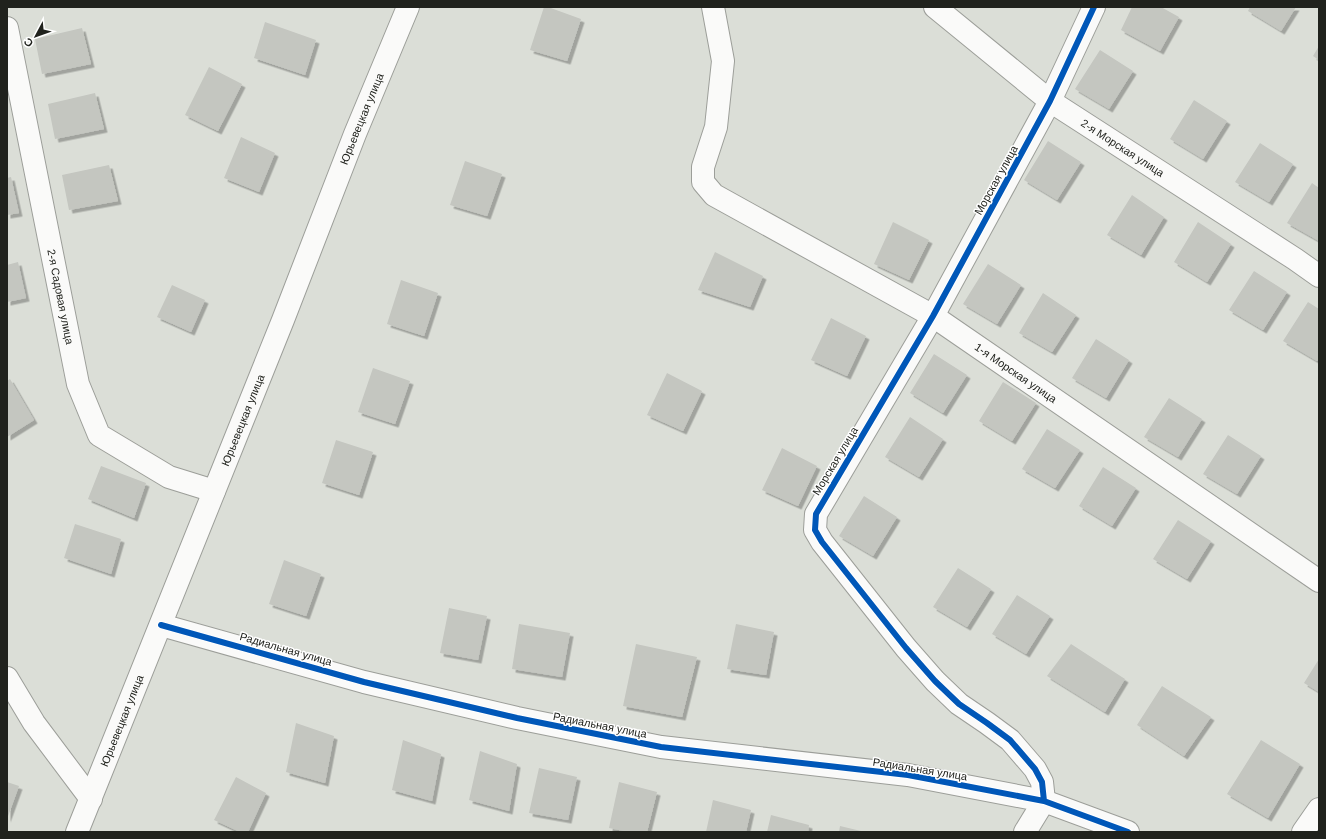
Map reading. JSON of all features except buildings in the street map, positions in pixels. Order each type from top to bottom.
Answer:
[{"type":"street","name":"Юрьевецкая улица","points":[[77,832],[283,320],[354,134],[408,7]]},
{"type":"street","name":"1-я Морская улица","points":[[713,7],[723,61],[716,127],[703,168],[703,182],[714,195],[933,316],[1319,581]]},
{"type":"street","name":"2-я Морская улица","points":[[935,7],[1050,101],[1319,276]]},
{"type":"street","name":"Морская улица","points":[[1044,801],[1042,782],[1035,769],[1010,740],[959,704],[935,681],[906,648],[814,530],[816,514],[933,316],[1050,101],[1094,7]]},
{"type":"street","name":"2-я Садовая улица","points":[[7,28],[78,384],[99,436],[169,477],[214,492]]},
{"type":"street","name":"Радиальная улица","points":[[161,624],[364,682],[517,718],[661,747],[908,775],[1044,801]]},
{"type":"street","points":[[7,678],[34,723],[91,799]]},
{"type":"street","points":[[1025,832],[1044,801],[1128,832]]},
{"type":"street","points":[[1303,832],[1319,808]]},
{"type":"cycle path","points":[[1044,801],[1042,782],[1035,769],[1010,740],[959,704],[935,681],[906,648],[822,542],[815,530],[816,514],[933,316],[1050,101],[1094,7]]},
{"type":"cycle path","points":[[161,625],[364,682],[517,718],[661,747],[908,775],[1044,801],[1128,832]]}]
